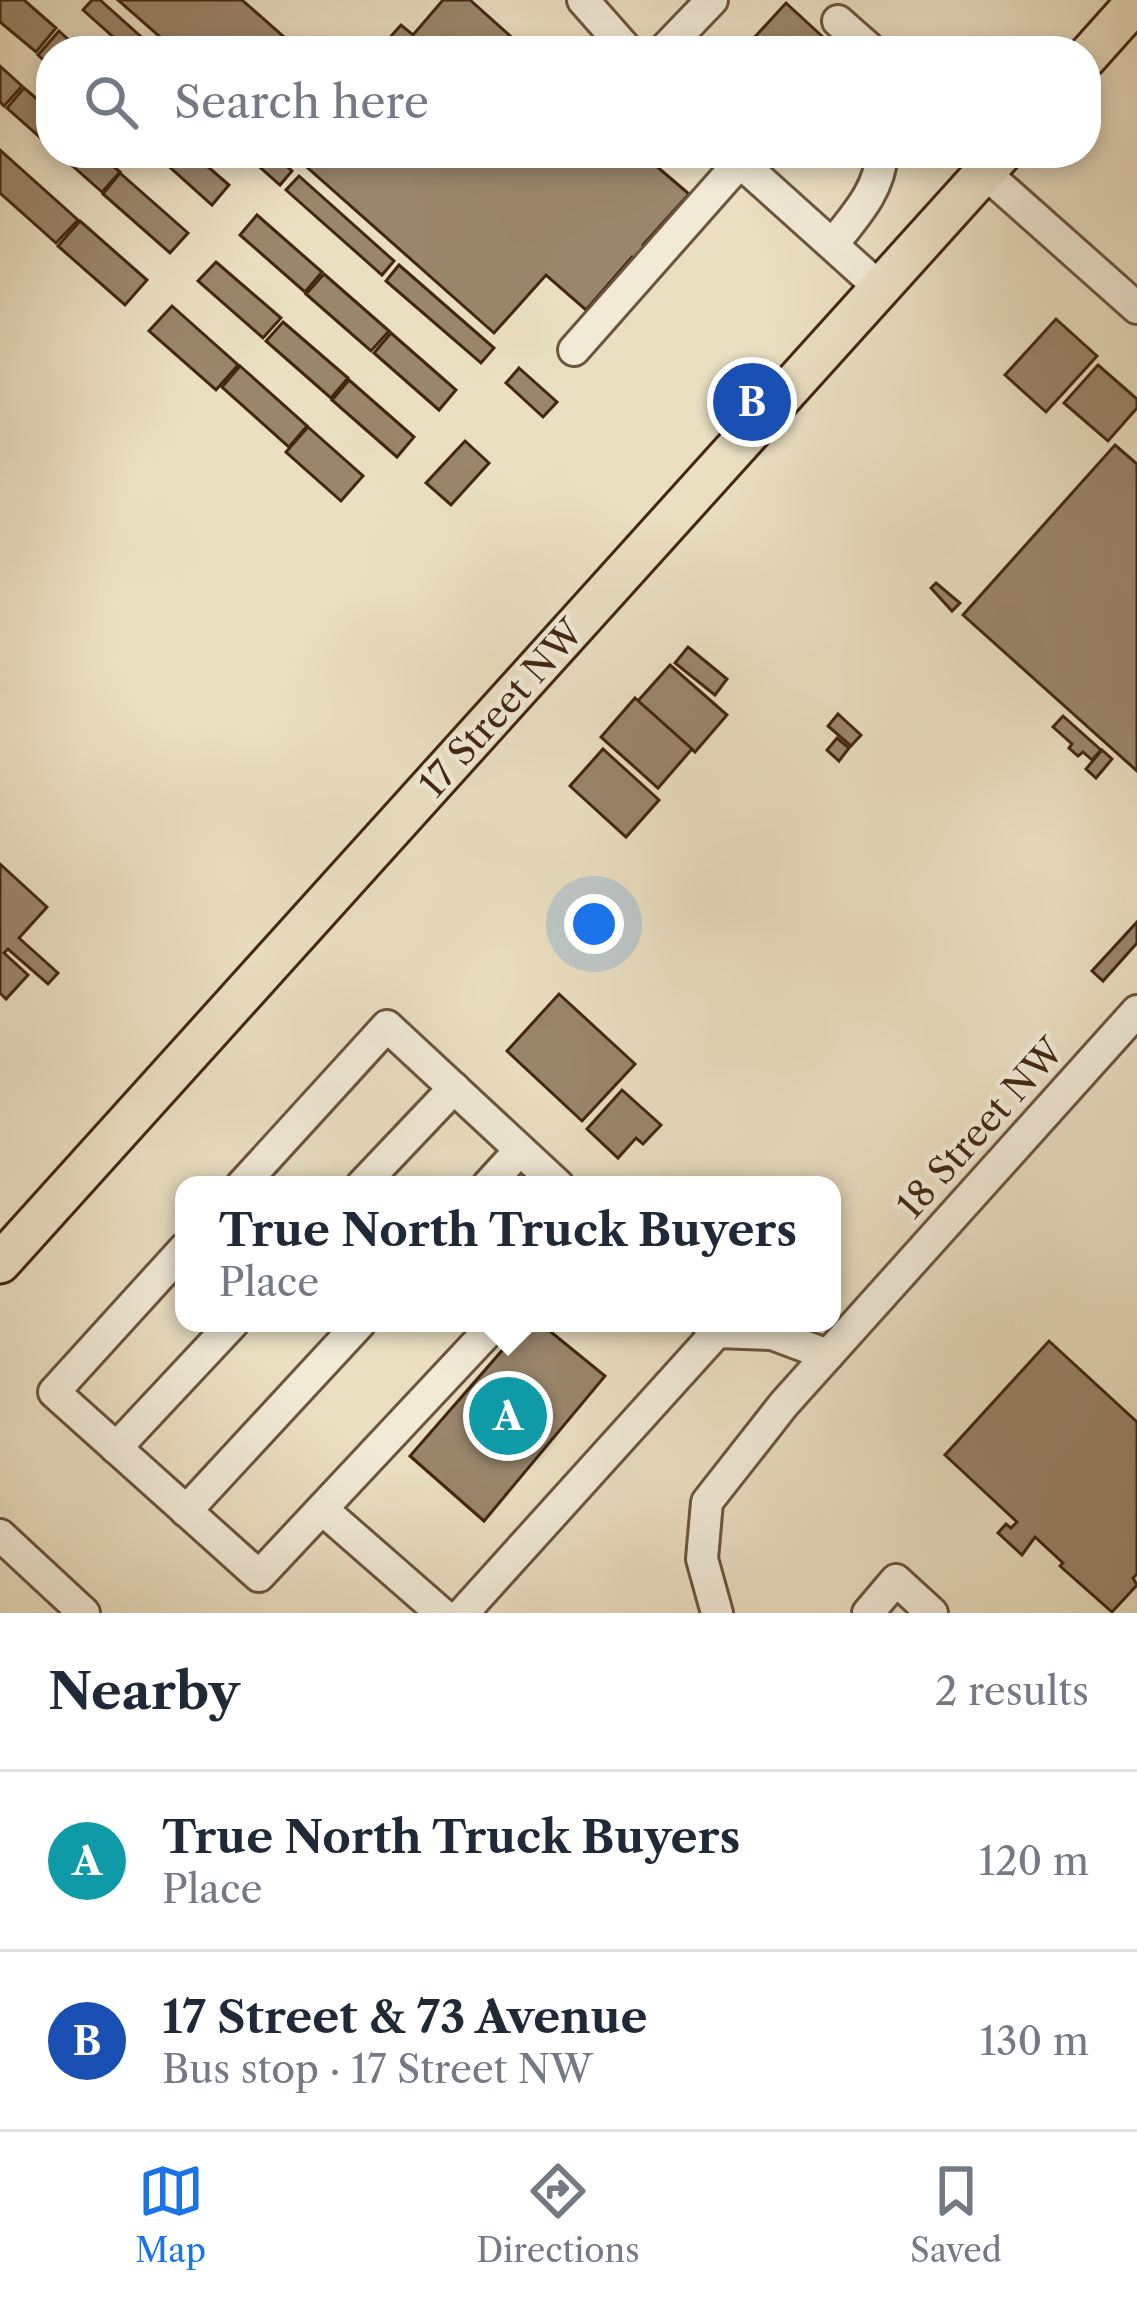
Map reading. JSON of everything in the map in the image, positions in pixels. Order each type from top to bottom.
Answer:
[{"type":"main road","points":[[1101,41],[1137,1]]},
{"type":"main road","name":"17 Street NW","points":[[0,1263],[988,168]]},
{"type":"street","points":[[677,36],[712,0]]},
{"type":"street","points":[[594,4],[617,36]]},
{"type":"street","points":[[838,21],[855,36]]},
{"type":"street","points":[[574,350],[726,168]]},
{"type":"street","points":[[747,168],[880,287]]},
{"type":"street","points":[[833,244],[872,194],[876,168]]},
{"type":"street","points":[[998,168],[1137,308]]},
{"type":"street","name":"18 Street NW","points":[[717,1613],[702,1559],[707,1502],[784,1404],[1137,1012]]},
{"type":"street","points":[[250,1176],[387,1026],[548,1176]]},
{"type":"street","points":[[371,1176],[454,1088]]},
{"type":"street","points":[[496,1176],[520,1150]]},
{"type":"street","points":[[175,1259],[54,1392],[259,1576],[488,1332]]},
{"type":"street","points":[[116,1448],[225,1332]]},
{"type":"street","points":[[186,1511],[352,1332]]},
{"type":"street","points":[[463,1613],[709,1332]]},
{"type":"street","points":[[752,1332],[772,1334],[828,1355]]},
{"type":"street","points":[[322,1509],[441,1613]]},
{"type":"street","points":[[0,1535],[84,1613]]},
{"type":"street","points":[[868,1613],[896,1580],[932,1613]]},
{"type":"building","points":[[0,0],[24,0],[56,28],[49,36],[36,36],[36,52],[0,22]]},
{"type":"building","points":[[92,0],[100,0],[140,36],[112,36],[83,10]]},
{"type":"building","points":[[118,0],[242,0],[283,36],[159,36]]},
{"type":"building","points":[[443,0],[470,0],[510,36],[391,36],[401,25],[413,35]]},
{"type":"building","points":[[786,3],[822,36],[756,36]]},
{"type":"building","points":[[0,66],[22,86],[4,106],[0,102]]},
{"type":"building","points":[[24,88],[36,98],[36,134],[7,108]]},
{"type":"building","points":[[0,150],[78,220],[56,243],[0,193]]},
{"type":"building","points":[[75,168],[120,172],[102,192]]},
{"type":"building","points":[[171,168],[209,168],[229,185],[212,205]]},
{"type":"building","points":[[261,168],[289,168],[292,171],[280,185]]},
{"type":"building","points":[[308,168],[659,168],[689,194],[586,310],[546,275],[494,333]]},
{"type":"building","points":[[120,173],[188,233],[170,253],[103,194]]},
{"type":"building","points":[[299,176],[394,261],[382,275],[286,190]]},
{"type":"building","points":[[257,215],[322,272],[305,292],[240,235]]},
{"type":"building","points":[[80,221],[147,280],[125,305],[58,246]]},
{"type":"building","points":[[216,262],[281,318],[263,338],[198,281]]},
{"type":"building","points":[[399,265],[494,348],[481,363],[386,281]]},
{"type":"building","points":[[324,274],[389,331],[371,351],[306,294]]},
{"type":"building","points":[[172,306],[238,365],[216,390],[149,331]]},
{"type":"building","points":[[1056,319],[1097,356],[1046,412],[1005,375]]},
{"type":"building","points":[[283,322],[348,378],[331,398],[266,341]]},
{"type":"building","points":[[391,333],[456,390],[439,410],[374,353]]},
{"type":"building","points":[[1098,365],[1137,399],[1137,408],[1108,441],[1064,403]]},
{"type":"building","points":[[240,366],[307,426],[289,447],[222,387]]},
{"type":"building","points":[[519,368],[557,402],[543,417],[506,383]]},
{"type":"building","points":[[349,380],[414,437],[397,457],[332,400]]},
{"type":"building","points":[[308,427],[363,476],[341,501],[286,452]]},
{"type":"building","points":[[465,441],[489,463],[451,505],[426,483]]},
{"type":"building","points":[[1115,445],[1137,464],[1137,771],[963,615]]},
{"type":"building","points":[[936,583],[960,603],[952,611],[931,588]]},
{"type":"building","points":[[688,647],[727,679],[715,695],[675,663]]},
{"type":"building","points":[[670,665],[727,715],[695,752],[638,701]]},
{"type":"building","points":[[635,698],[692,749],[658,788],[601,737]]},
{"type":"building","points":[[838,714],[861,735],[851,746],[828,726]]},
{"type":"building","points":[[1063,716],[1101,750],[1092,760],[1083,752],[1078,756],[1053,727]]},
{"type":"building","points":[[837,738],[849,748],[839,761],[827,750]]},
{"type":"building","points":[[603,749],[659,800],[626,837],[570,786]]},
{"type":"building","points":[[1102,750],[1112,759],[1096,778],[1086,769]]},
{"type":"building","points":[[0,864],[47,907],[19,938],[58,973],[48,984],[8,949],[4,953],[28,975],[6,999],[0,993]]},
{"type":"building","points":[[1137,922],[1137,943],[1103,981],[1092,971]]},
{"type":"building","points":[[559,994],[635,1064],[582,1121],[507,1051]]},
{"type":"building","points":[[622,1090],[661,1125],[643,1144],[636,1138],[618,1158],[587,1129]]},
{"type":"building","points":[[518,1332],[551,1332],[605,1376],[484,1521],[410,1456]]},
{"type":"building","points":[[1049,1341],[1137,1422],[1137,1574],[1133,1578],[1137,1585],[1112,1612],[1035,1537],[1022,1555],[998,1533],[1006,1524],[1011,1528],[1017,1522],[945,1455]]},
{"type":"place","name":"17 Street & 73 Avenue","points":[[752,402]]},
{"type":"place","name":"True North Truck Buyers","points":[[508,1416]]}]
